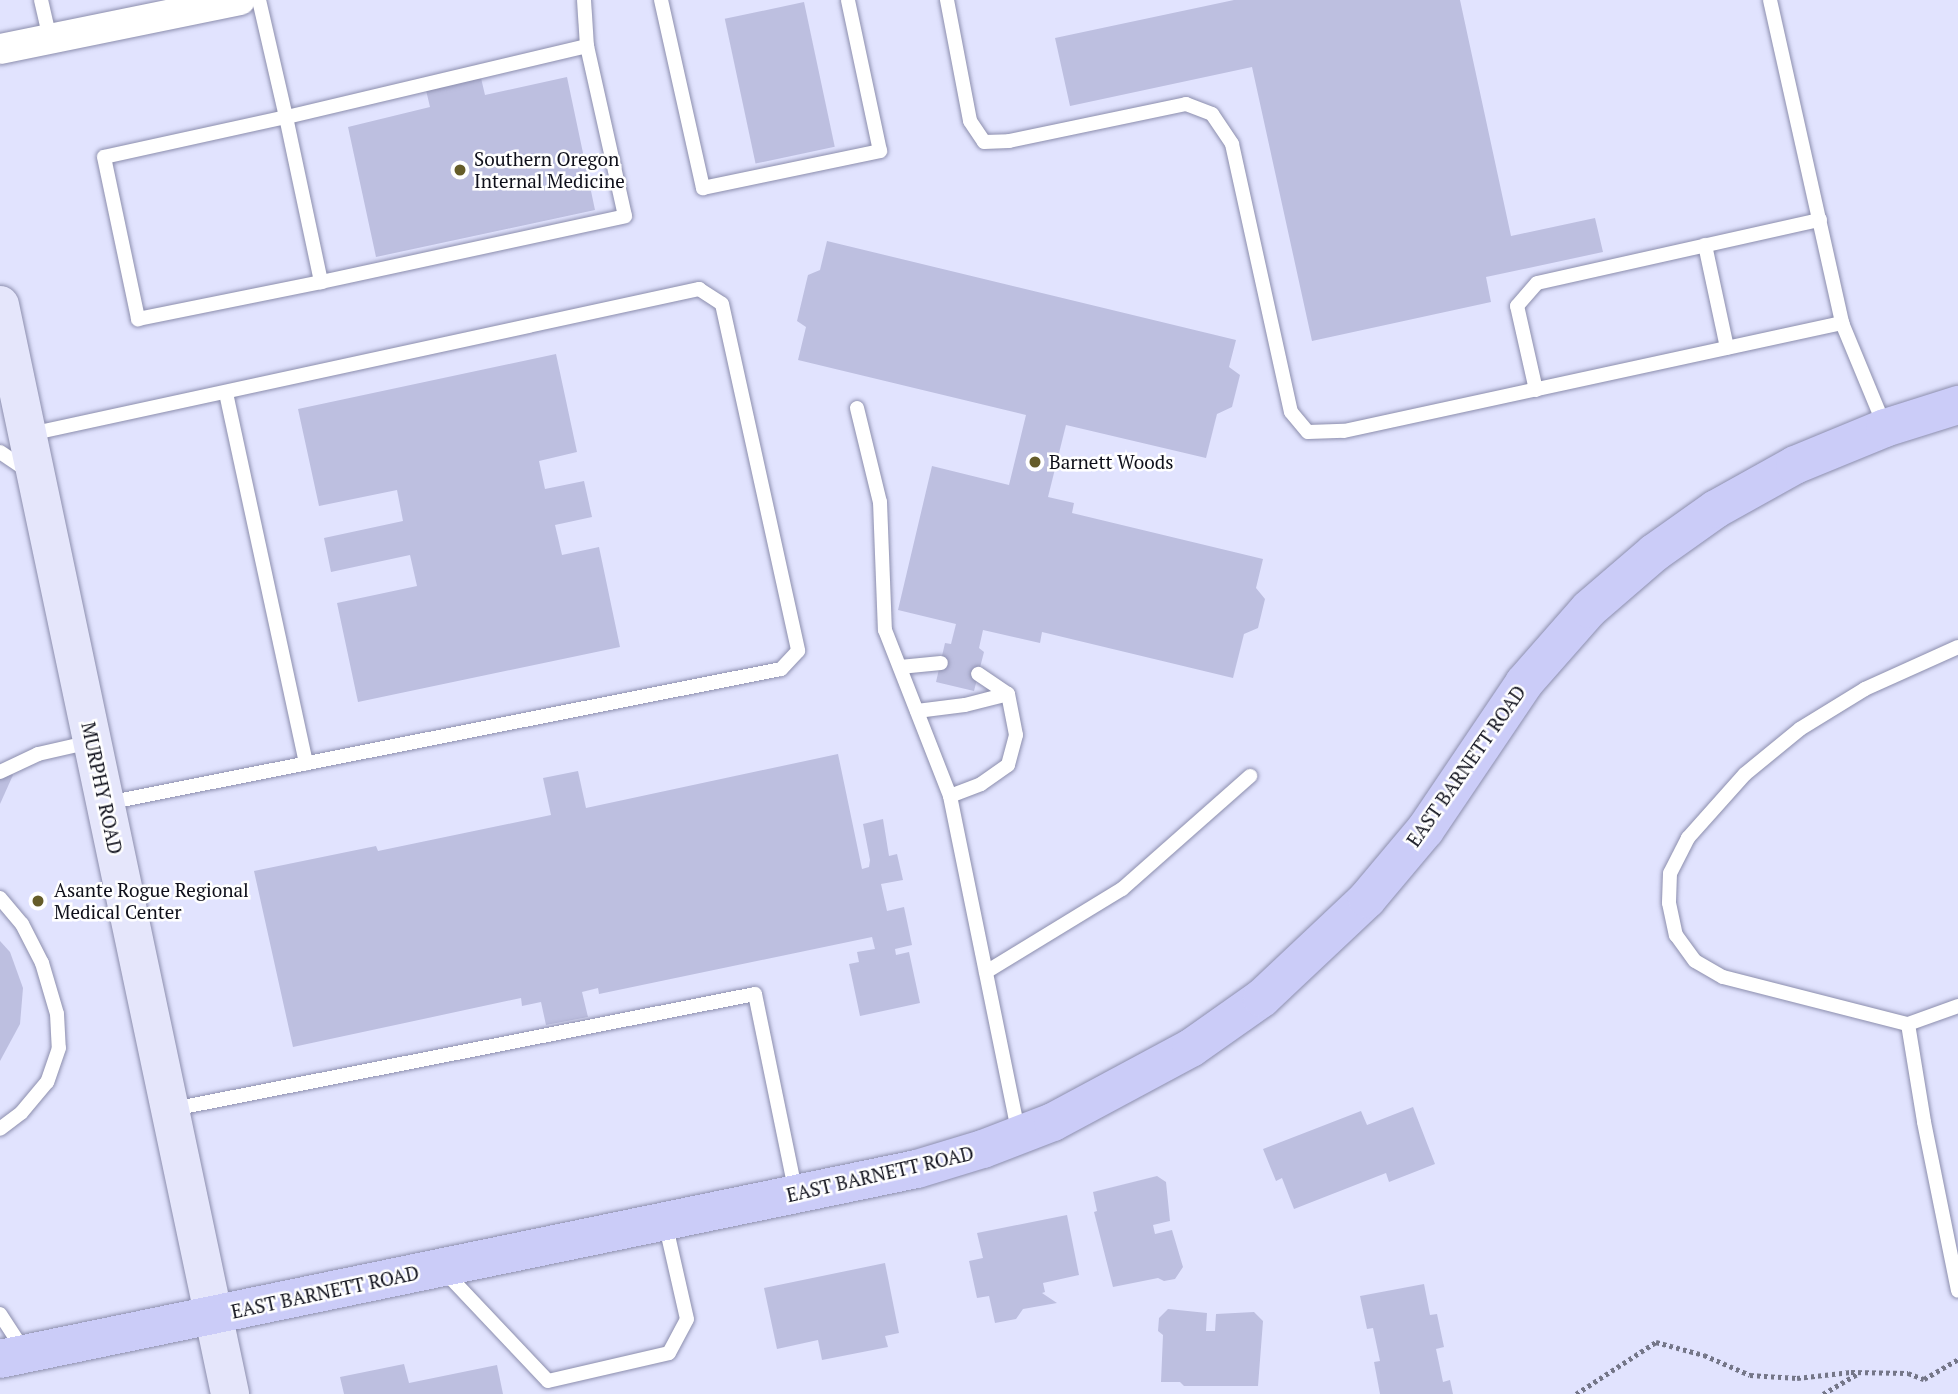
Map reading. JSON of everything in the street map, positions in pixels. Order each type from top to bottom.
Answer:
[{"type":"main road","name":"EAST BARNETT ROAD","points":[[13,1357],[917,1169],[1053,1122],[1166,1061],[1262,998],[1367,899],[1425,830],[1524,683],[1589,609],[1654,552],[1716,509],[1784,471],[1885,428],[1958,405]]},
{"type":"street","points":[[0,49],[50,39],[162,8],[240,0]]},
{"type":"street","name":"MURPHY ROAD","points":[[0,305],[14,443],[36,477],[230,1394]]},
{"type":"lane","points":[[41,0],[50,39]]},
{"type":"lane","points":[[259,0],[321,282]]},
{"type":"lane","points":[[584,0],[587,46],[625,216],[138,319],[104,157],[587,46]]},
{"type":"lane","points":[[661,0],[703,188],[880,151],[848,0]]},
{"type":"lane","points":[[947,0],[970,121],[984,142],[1009,141],[1186,104],[1212,114],[1232,144],[1291,412],[1308,432],[1344,431],[1842,323]]},
{"type":"lane","points":[[1770,0],[1842,323],[1885,428]]},
{"type":"lane","points":[[1536,390],[1517,306],[1537,283],[1820,220]]},
{"type":"lane","points":[[1705,245],[1727,348]]},
{"type":"lane","points":[[14,443],[226,393],[699,289],[722,304],[798,651],[781,669],[106,803]]},
{"type":"lane","points":[[226,393],[306,763]]},
{"type":"lane","points":[[857,408],[880,502],[885,630],[950,796],[1019,1135]]},
{"type":"lane","points":[[1958,647],[1865,689],[1800,729],[1745,774],[1708,812],[1688,838],[1670,873],[1669,903],[1676,935],[1695,961],[1723,977],[1908,1024],[1958,1006]]},
{"type":"lane","points":[[900,667],[941,663]]},
{"type":"lane","points":[[950,796],[981,784],[1008,765],[1016,735],[1008,694],[978,674]]},
{"type":"lane","points":[[917,711],[965,705],[1008,694]]},
{"type":"lane","points":[[0,772],[38,754],[93,742]]},
{"type":"lane","points":[[986,972],[1122,889],[1250,776]]},
{"type":"lane","points":[[0,898],[22,924],[42,963],[57,1014],[59,1048],[47,1082],[21,1113],[0,1129]]},
{"type":"lane","points":[[170,1109],[755,994],[796,1194]]},
{"type":"lane","points":[[1908,1024],[1924,1122],[1958,1291]]},
{"type":"lane","points":[[441,1268],[548,1381],[669,1353],[687,1320],[665,1222]]},
{"type":"lane","points":[[0,1314],[13,1357]]},
{"type":"path","points":[[1576,1394],[1656,1342],[1704,1355],[1750,1375],[1797,1378],[1860,1372],[1908,1373],[1924,1379],[1958,1359]]},
{"type":"path","points":[[1823,1394],[1860,1372]]},
{"type":"building","points":[[1234,0],[1460,0],[1511,236],[1595,218],[1603,252],[1486,277],[1491,302],[1312,341],[1252,67],[1070,106],[1055,38]]},
{"type":"building","points":[[804,2],[835,147],[756,164],[725,19]]},
{"type":"building","points":[[567,77],[595,210],[376,257],[348,127],[430,107],[426,90],[481,78],[485,95]]},
{"type":"building","name":"Barnett Woods","points":[[827,241],[1236,340],[1229,367],[1240,375],[1232,407],[1217,414],[1206,458],[1066,425],[1048,497],[1074,503],[1072,513],[1263,559],[1256,588],[1265,599],[1258,628],[1244,634],[1233,678],[1042,632],[1040,643],[983,630],[979,648],[984,652],[974,691],[936,682],[945,643],[951,644],[956,624],[898,610],[932,466],[1009,485],[1026,415],[798,360],[806,327],[797,321],[808,275],[820,270]]},
{"type":"building","points":[[556,354],[577,452],[539,461],[545,489],[584,481],[592,517],[555,525],[562,555],[599,547],[620,647],[358,702],[337,603],[417,586],[410,555],[331,572],[324,538],[403,521],[397,490],[319,506],[298,409]]},
{"type":"building","points":[[838,754],[862,869],[869,867],[870,860],[863,824],[883,819],[889,856],[897,854],[903,880],[881,884],[887,911],[904,907],[912,945],[895,949],[896,955],[909,952],[920,1003],[860,1016],[849,964],[859,962],[857,952],[875,949],[872,937],[599,994],[598,988],[582,992],[588,1017],[546,1025],[541,1002],[522,1006],[521,998],[293,1047],[254,871],[376,846],[378,851],[551,815],[543,778],[578,771],[586,808]]},
{"type":"building","points":[[0,766],[13,775],[0,804]]},
{"type":"building","points":[[0,941],[10,952],[23,988],[20,1024],[0,1061]]},
{"type":"building","points":[[1413,1107],[1435,1164],[1389,1182],[1386,1173],[1294,1209],[1282,1178],[1276,1181],[1263,1149],[1361,1111],[1367,1125]]},
{"type":"building","points":[[1157,1176],[1166,1182],[1170,1221],[1153,1225],[1155,1234],[1172,1230],[1183,1267],[1175,1279],[1164,1281],[1158,1278],[1113,1287],[1094,1212],[1097,1211],[1093,1192]]},
{"type":"building","points":[[1067,1215],[1079,1275],[1043,1283],[1045,1292],[1042,1293],[1057,1303],[1023,1309],[1016,1319],[995,1323],[989,1296],[977,1298],[969,1261],[983,1258],[977,1233]]},
{"type":"building","points":[[885,1263],[899,1333],[885,1336],[888,1347],[822,1360],[818,1340],[777,1349],[764,1288]]},
{"type":"building","points":[[1424,1284],[1430,1315],[1437,1314],[1444,1347],[1436,1349],[1443,1382],[1450,1380],[1453,1394],[1380,1394],[1374,1362],[1380,1361],[1373,1328],[1367,1329],[1360,1296]]},
{"type":"building","points":[[1168,1309],[1207,1313],[1206,1331],[1215,1331],[1216,1314],[1254,1312],[1263,1321],[1258,1386],[1184,1386],[1180,1382],[1161,1382],[1163,1335],[1158,1331],[1159,1318]]},
{"type":"building","points":[[404,1364],[409,1383],[497,1365],[503,1394],[344,1394],[340,1377]]},
{"type":"place","name":"Southern Oregon Internal Medicine","points":[[460,170]]},
{"type":"place","name":"Barnett Woods","points":[[1035,462]]},
{"type":"place","name":"Asante Rogue Regional Medical Center","points":[[38,901]]}]
